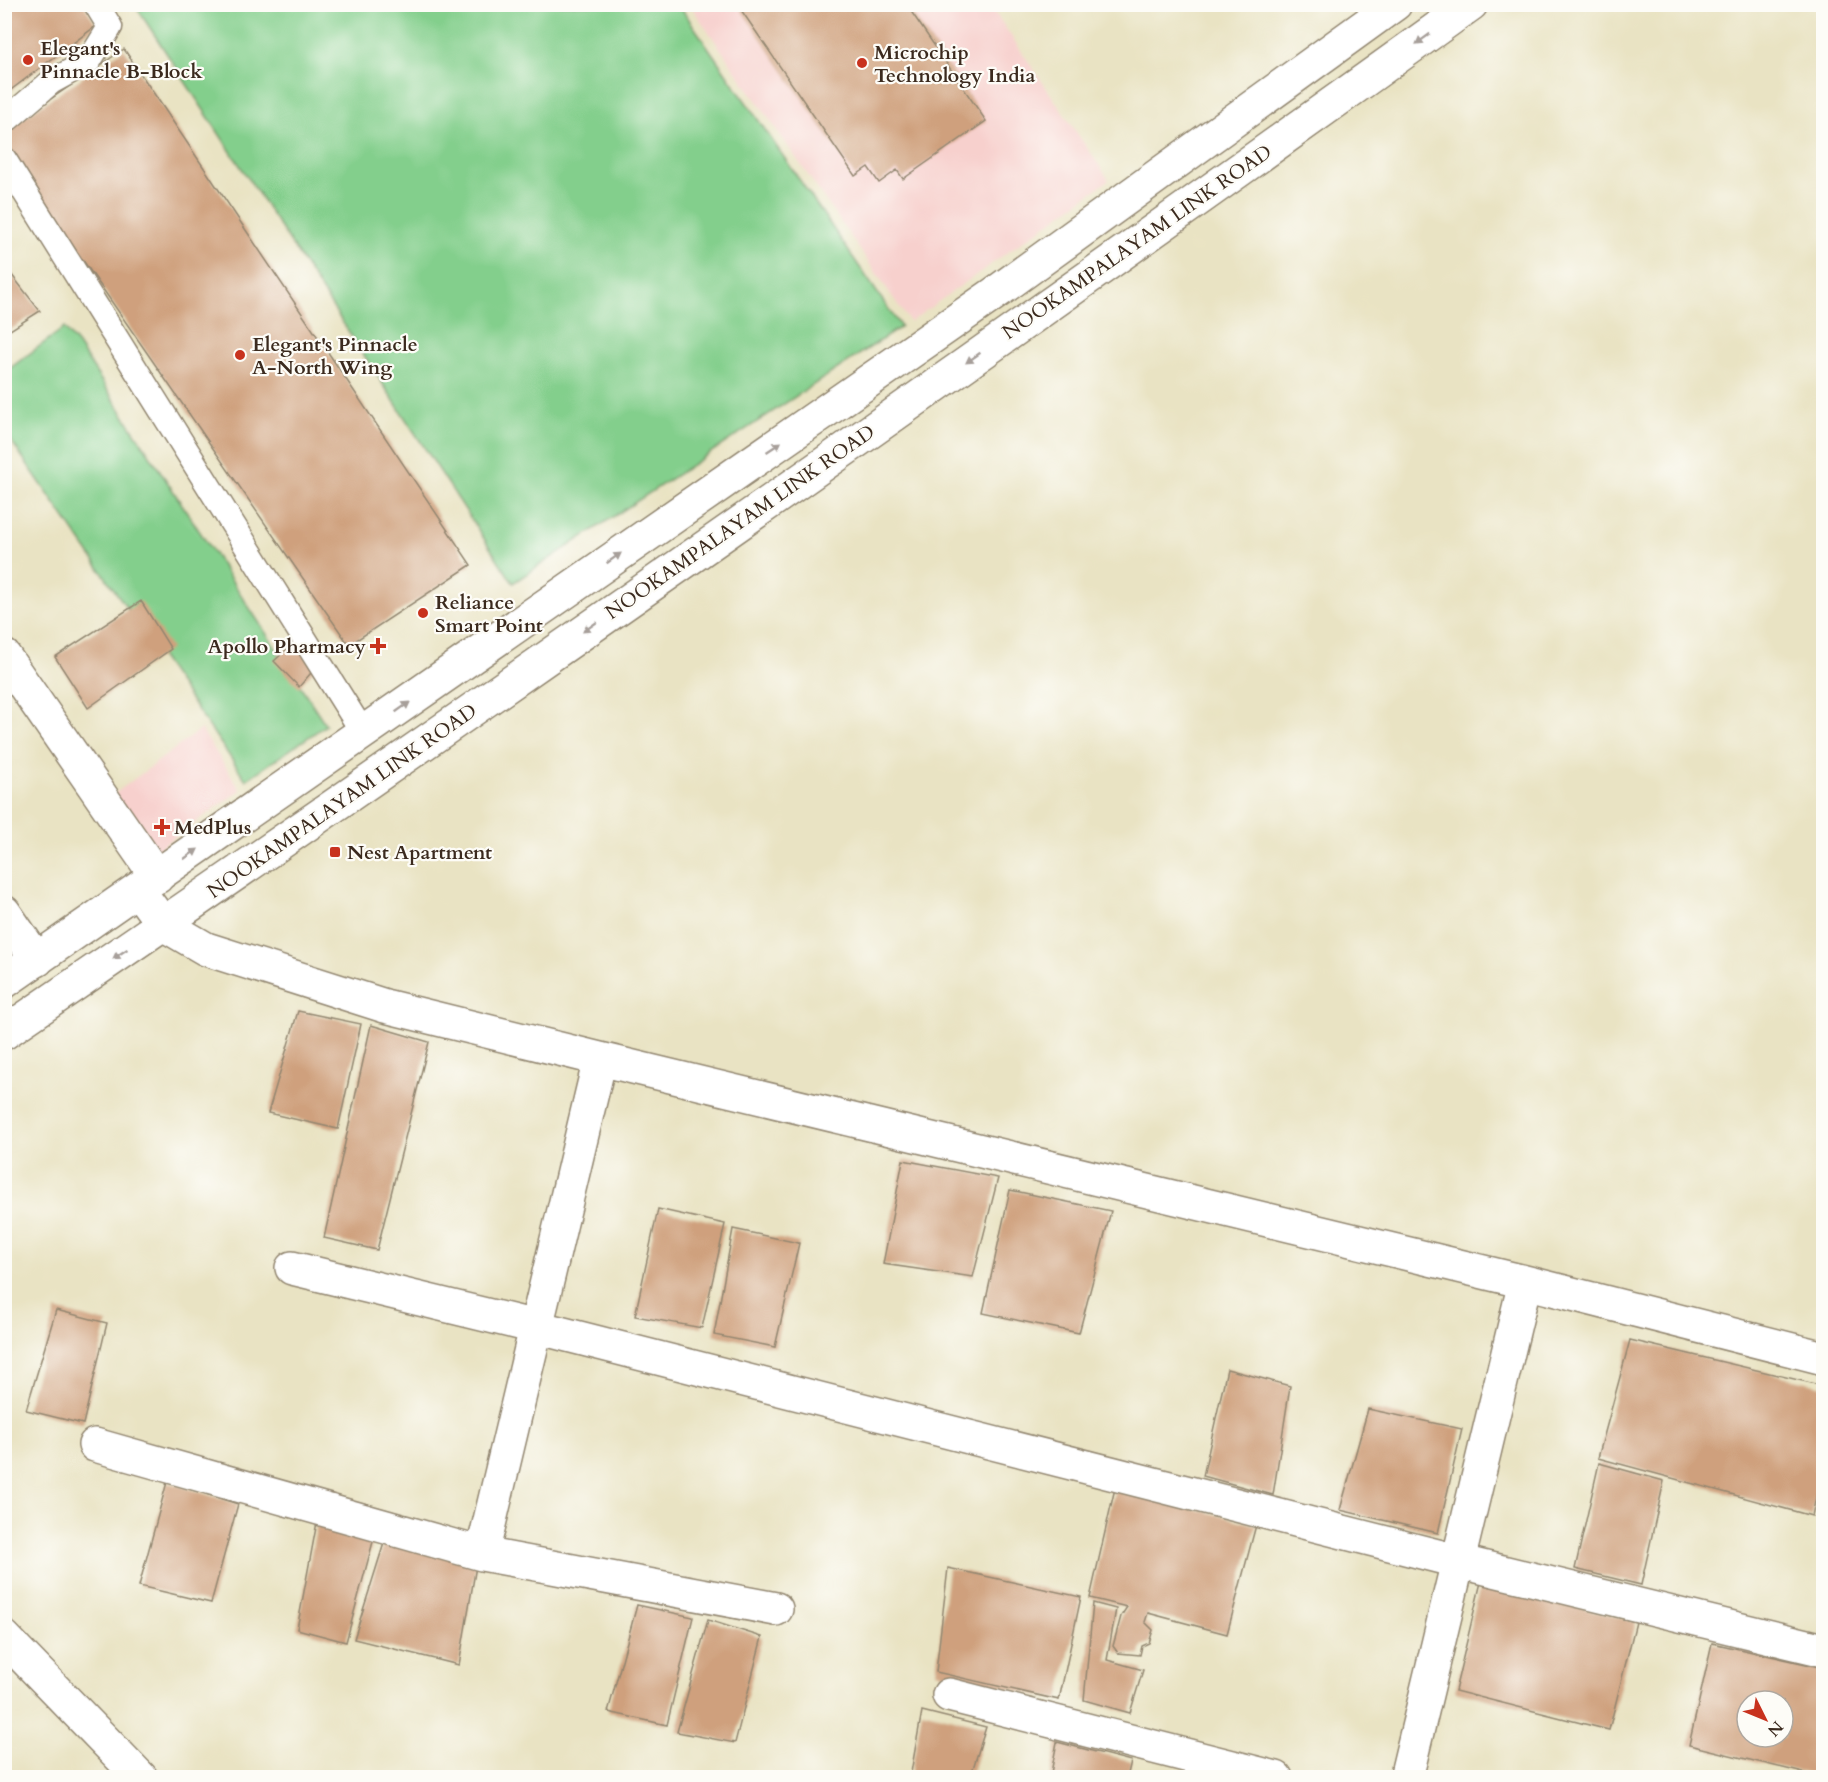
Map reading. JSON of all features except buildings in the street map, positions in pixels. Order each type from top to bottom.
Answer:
[{"type":"street","name":"NOOKAMPALAYAM LINK ROAD","points":[[4,982],[994,294],[1395,4]]},
{"type":"street","name":"NOOKAMPALAYAM LINK ROAD","points":[[4,1033],[323,815],[1164,226],[1471,4]]},
{"type":"street","points":[[4,656],[147,884],[163,924],[206,949],[385,1006],[1525,1282],[1824,1358]]},
{"type":"street","points":[[4,912],[37,960]]},
{"type":"street","points":[[482,1554],[600,1059]]},
{"type":"street","points":[[292,1268],[536,1327],[1457,1561],[1824,1650]]},
{"type":"street","points":[[1406,1778],[1525,1282]]},
{"type":"street","points":[[95,1445],[482,1554],[776,1610]]},
{"type":"street","points":[[4,1637],[141,1778]]},
{"type":"street","points":[[949,1695],[1276,1778]]},
{"type":"lane","points":[[4,122],[51,82],[89,60],[110,27],[96,4]]},
{"type":"lane","points":[[4,159],[364,734]]},
{"type":"shaded area","points":[[690,5],[990,5],[1109,180],[910,322]]},
{"type":"shaded area","points":[[201,729],[241,790],[151,854],[109,798]]},
{"type":"green space","points":[[135,5],[679,5],[901,327],[513,583]]},
{"type":"green space","points":[[64,328],[78,345],[326,725],[246,780],[5,432],[5,372]]},
{"type":"place","name":"Elegant's Pinnacle B-Block","points":[[28,60]]},
{"type":"place","name":"Microchip Technology India","points":[[862,63]]},
{"type":"place","name":"Elegant's Pinnacle A-North Wing","points":[[240,355]]},
{"type":"place","name":"Reliance Smart Point","points":[[423,613]]},
{"type":"place","name":"Apollo Pharmacy","points":[[378,646]]},
{"type":"place","name":"MedPlus","points":[[162,827]]},
{"type":"place","name":"Nest Apartment","points":[[335,852]]}]
